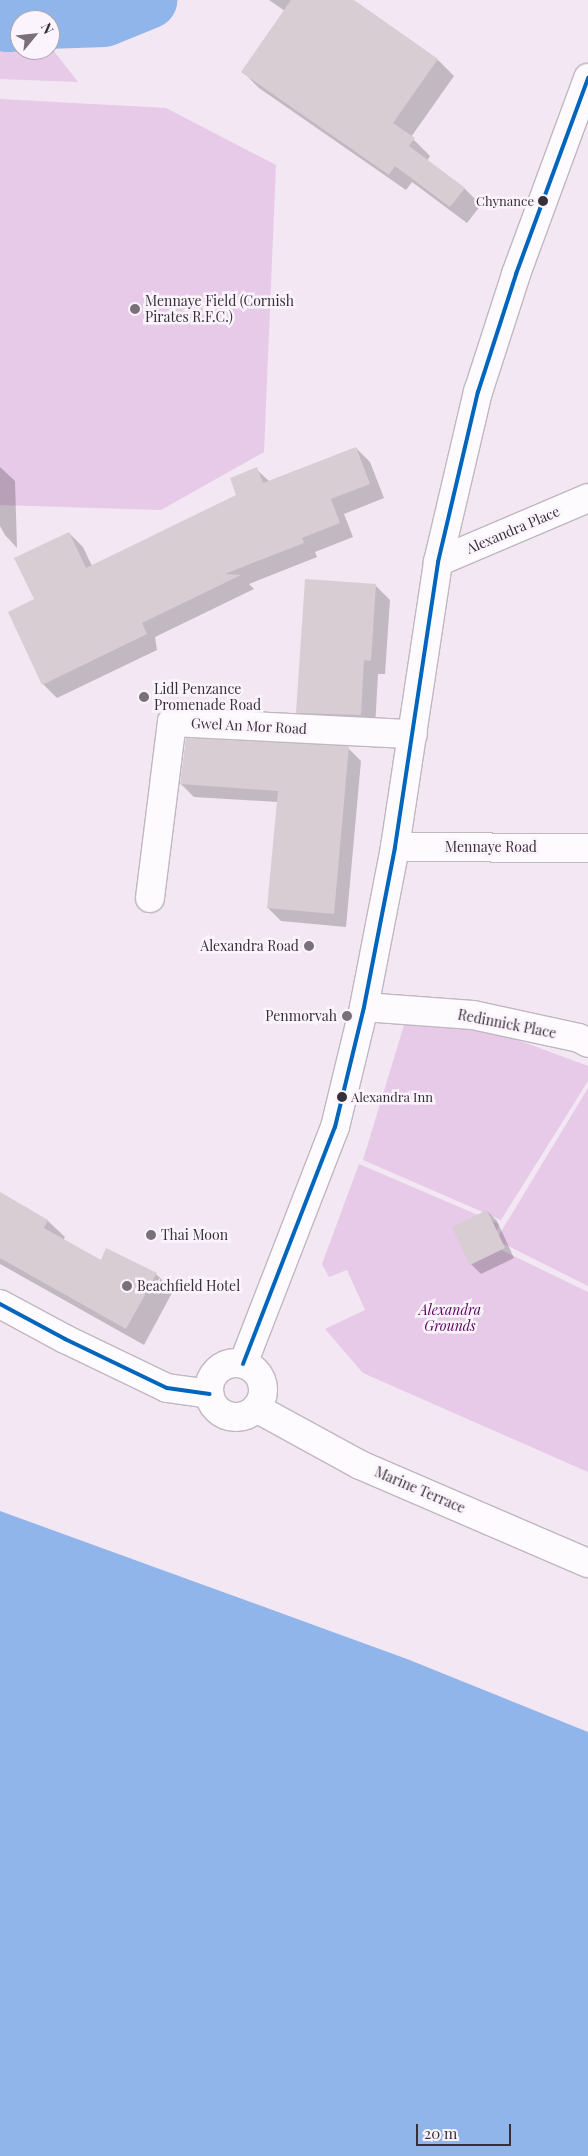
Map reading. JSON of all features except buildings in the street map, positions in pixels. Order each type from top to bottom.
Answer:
[{"type":"street","points":[[243,1364],[335,1127],[364,1007],[395,847],[438,562],[478,392],[516,274],[588,78]]},
{"type":"street","name":"Alexandra Place","points":[[438,562],[588,498]]},
{"type":"street","name":"Gwel An Mor Road","points":[[150,898],[172,722],[413,734]]},
{"type":"street","name":"Mennaye Road","points":[[395,847],[588,848]]},
{"type":"street","name":"Redinnick Place","points":[[364,1007],[473,1015],[579,1038],[588,1043]]},
{"type":"street","points":[[0,1304],[65,1339],[167,1388],[210,1394]]},
{"type":"street","points":[[234,1363],[243,1364],[256,1372],[263,1384],[262,1399],[256,1408],[247,1415],[231,1417],[216,1409],[210,1394],[211,1382],[218,1370],[234,1363]]},
{"type":"street","name":"Marine Terrace","points":[[256,1408],[360,1465],[588,1563]]},
{"type":"green space","points":[[0,0],[15,0],[22,10],[10,10],[10,60],[60,59],[78,82],[0,79]]},
{"type":"green space","name":"Mennaye Field (Cornish Pirates R.F.C.)","points":[[0,99],[166,108],[276,165],[264,452],[161,510],[0,505]]},
{"type":"green space","points":[[474,1024],[588,1066],[588,1081],[501,1220],[363,1160],[404,1025]]},
{"type":"green space","points":[[588,1088],[588,1286],[496,1240]]},
{"type":"green space","name":"Alexandra Grounds","points":[[359,1164],[499,1224],[493,1246],[588,1292],[588,1472],[363,1373],[325,1329],[365,1310],[347,1270],[329,1277],[322,1264]]},
{"type":"water","points":[[0,1511],[407,1659],[588,1732],[588,2156],[0,2156]]},
{"type":"waterway","points":[[60,20],[104,18],[148,0]]},
{"type":"waterway","points":[[0,17],[10,23]]},
{"type":"transit line","points":[[243,1364],[335,1127],[364,1007],[395,847],[438,562],[478,392],[516,274],[588,78]]},
{"type":"transit line","points":[[0,1304],[65,1339],[167,1388],[210,1394]]},
{"type":"place","name":"Chynance","points":[[543,201]]},
{"type":"place","name":"Mennaye Field (Cornish Pirates R.F.C.)","points":[[135,309]]},
{"type":"place","name":"Lidl Penzance Promenade Road","points":[[144,697]]},
{"type":"place","name":"Alexandra Road","points":[[309,946]]},
{"type":"place","name":"Penmorvah","points":[[347,1016]]},
{"type":"place","name":"Alexandra Inn","points":[[342,1097]]},
{"type":"place","name":"Thai Moon","points":[[151,1235]]},
{"type":"place","name":"Beachfield Hotel","points":[[127,1286]]}]
